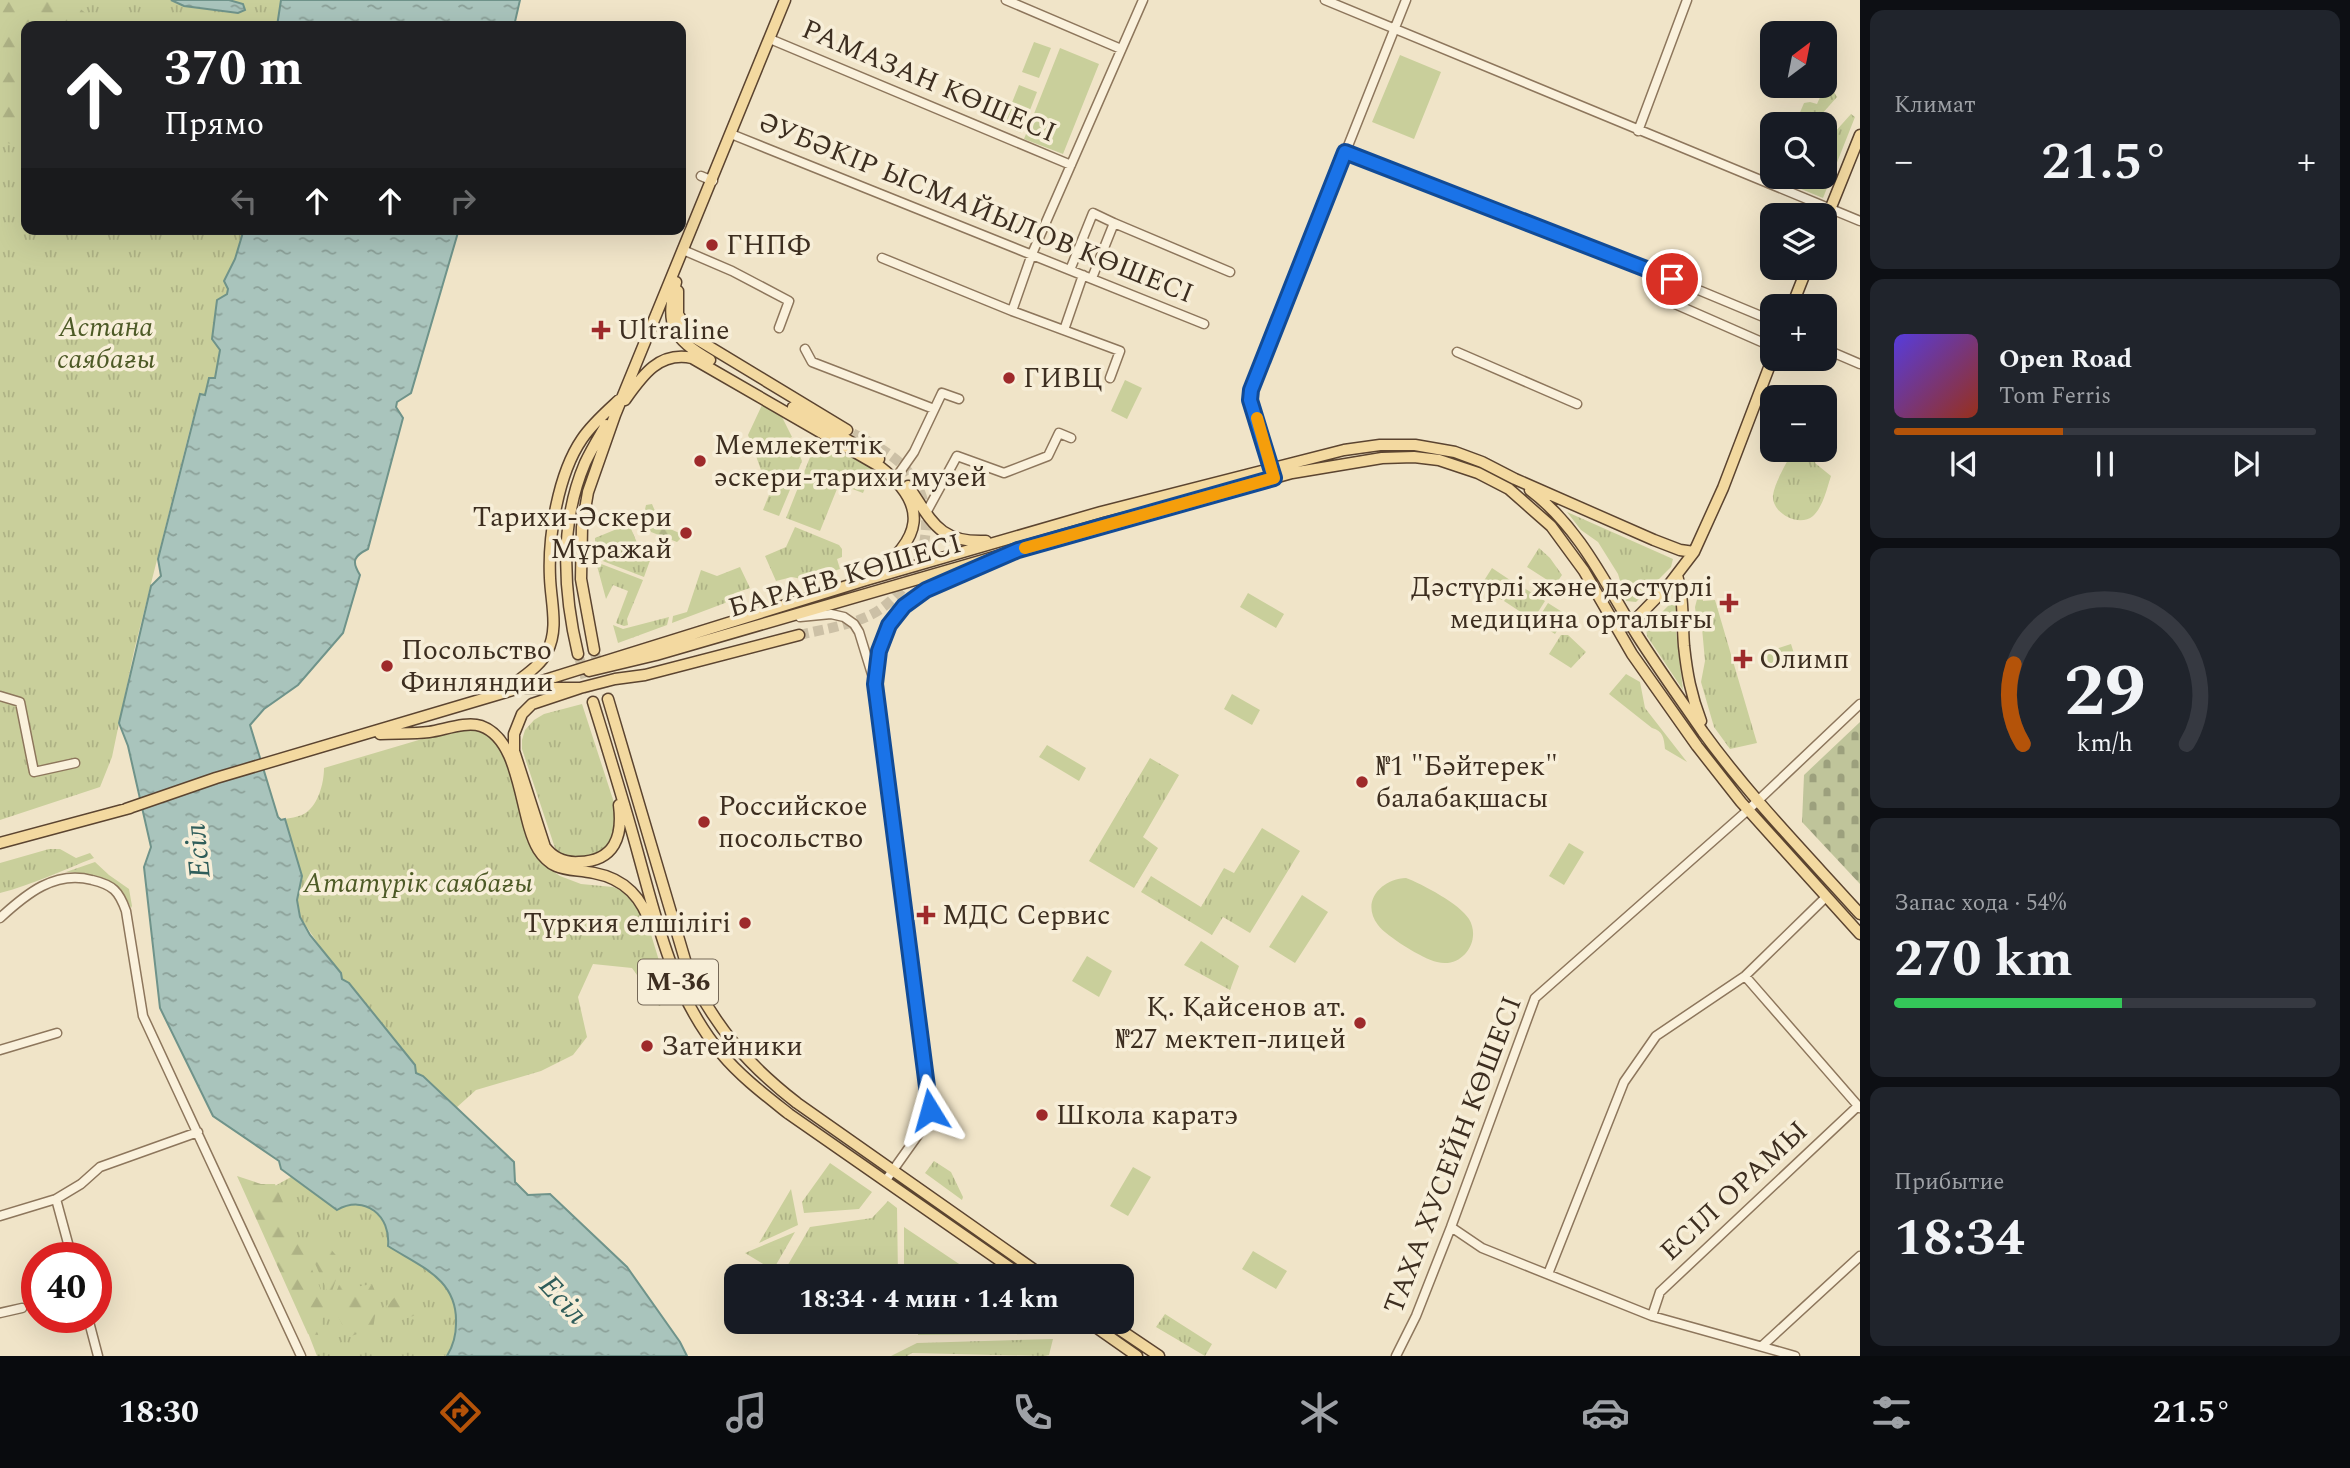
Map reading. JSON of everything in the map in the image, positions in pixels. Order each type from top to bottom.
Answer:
[{"type":"main road","points":[[594,650],[581,579],[582,527],[588,492],[622,397],[713,181],[785,0]]},
{"type":"main road","points":[[1832,203],[1860,135]]},
{"type":"main road","points":[[683,250],[670,311],[673,327],[683,342],[864,449],[897,477],[939,531],[968,542],[1004,540]]},
{"type":"main road","points":[[678,274],[678,314],[690,335],[847,430]]},
{"type":"main road","points":[[615,415],[641,377],[657,363],[674,356],[692,358],[897,477],[911,505],[914,517],[912,531],[901,552],[866,580]]},
{"type":"main road","points":[[1622,635],[1677,575],[1694,552],[1723,488],[1768,371]]},
{"type":"main road","points":[[578,654],[566,590],[568,523],[585,463],[622,397]]},
{"type":"main road","points":[[503,693],[547,653],[554,633],[550,562],[560,490],[580,442],[590,427],[622,397]]},
{"type":"main road","name":"БАРАЕВ КӨШЕСІ","points":[[517,688],[866,580],[1070,521],[1313,457],[1380,445],[1429,446],[1469,457],[1515,479]]},
{"type":"main road","name":"БАРАЕВ КӨШЕСІ","points":[[517,688],[656,655],[1274,478],[1315,468],[1382,458],[1414,457],[1459,466],[1509,489],[1534,508],[1568,546],[1671,709],[1748,810],[1860,934]]},
{"type":"main road","points":[[1515,479],[1654,540],[1680,550],[1694,552]]},
{"type":"main road","points":[[1515,479],[1542,499],[1577,538],[1705,735],[1758,800],[1860,914]]},
{"type":"main road","points":[[1070,521],[1073,534]]},
{"type":"main road","points":[[1677,575],[1683,594],[1684,643],[1689,688],[1705,735]]},
{"type":"main road","points":[[616,773],[622,823],[610,851],[597,861],[582,862],[568,862],[550,853],[545,847],[514,751],[514,734],[522,714],[532,704],[580,688],[645,675],[799,635]]},
{"type":"main road","points":[[615,679],[656,655]]},
{"type":"main road","points":[[0,843],[126,809],[216,778],[517,688],[580,688]]},
{"type":"main road","name":"M-36","points":[[608,699],[688,970],[715,1021],[730,1042],[773,1084],[1026,1264]]},
{"type":"main road","name":"M-36","points":[[593,702],[616,773],[664,947],[685,998],[721,1053],[747,1080],[789,1114],[1005,1264]]},
{"type":"main road","points":[[366,734],[427,732],[470,725],[482,726],[493,733],[502,742],[510,758],[537,846],[547,861],[561,870],[596,873],[623,884],[635,894],[645,907],[665,966],[685,998]]},
{"type":"main road","points":[[1106,1334],[1137,1356]]},
{"type":"main road","points":[[1126,1334],[1159,1356]]},
{"type":"street","points":[[1006,0],[1121,49]]},
{"type":"street","points":[[1012,311],[1032,254],[1143,0]]},
{"type":"street","points":[[1325,0],[1815,203]]},
{"type":"street","points":[[1274,478],[1250,400],[1251,390],[1406,0]]},
{"type":"street","points":[[1638,131],[1687,0]]},
{"type":"street","name":"РАМАЗАН КӨШЕСІ","points":[[770,39],[1071,165]]},
{"type":"street","name":"ӘУБӘКІР ЫСМАЙЫЛОВ КӨШЕСІ","points":[[731,134],[1204,324]]},
{"type":"street","points":[[1345,152],[1760,316]]},
{"type":"street","points":[[701,177],[713,181]]},
{"type":"street","points":[[1837,212],[1860,221]]},
{"type":"street","points":[[1070,270],[1093,213],[1230,272]]},
{"type":"street","points":[[1064,330],[1114,223]]},
{"type":"street","points":[[683,250],[733,271],[789,301],[779,328]]},
{"type":"street","points":[[882,258],[1120,351],[1110,378]]},
{"type":"street","points":[[1672,279],[1670,293],[1675,303],[1760,340]]},
{"type":"street","points":[[805,349],[811,362],[934,409]]},
{"type":"street","points":[[1457,352],[1577,404]]},
{"type":"street","points":[[1837,354],[1860,364]]},
{"type":"street","points":[[897,477],[914,452],[942,393],[959,399]]},
{"type":"street","points":[[926,513],[957,456],[1004,473],[1048,456],[1059,433],[1071,438]]},
{"type":"street","points":[[1313,457],[1315,468]]},
{"type":"street","points":[[875,684],[876,663],[885,633],[904,606],[926,590],[1018,550]]},
{"type":"street","points":[[764,623],[831,614],[848,619],[859,632],[875,684],[930,1110],[923,1128],[886,1181]]},
{"type":"street","points":[[0,696],[20,702],[34,772],[75,763]]},
{"type":"street","name":"ТАХА ХУСЕЙН КӨШЕСІ","points":[[1396,1356],[1416,1316],[1451,1227],[1535,998],[1748,810],[1860,704]]},
{"type":"street","points":[[0,918],[20,899],[60,878],[80,876],[106,883],[120,895],[126,911],[143,1016],[300,1356]]},
{"type":"street","points":[[1548,1274],[1624,1083],[1656,1036],[1745,976],[1826,897]]},
{"type":"street","points":[[1745,976],[1859,1107]]},
{"type":"street","points":[[0,1050],[57,1033]]},
{"type":"street","name":"ЕСІЛ ОРАМЫ","points":[[1652,1316],[1660,1292],[1859,1107]]},
{"type":"street","points":[[0,1216],[56,1199],[81,1184],[100,1167],[198,1132]]},
{"type":"street","points":[[56,1199],[68,1242]]},
{"type":"street","points":[[1451,1227],[1482,1248],[1652,1316],[1795,1356]]},
{"type":"street","points":[[1762,1346],[1860,1255]]},
{"type":"street","points":[[0,1312],[21,1308]]},
{"type":"street","points":[[92,1333],[98,1356]]},
{"type":"green space","name":"Астана саябағы","points":[[0,0],[281,0],[278,21],[21,21],[21,235],[242,235],[235,259],[224,280],[227,294],[217,301],[212,339],[220,350],[215,379],[205,395],[200,395],[191,425],[134,651],[112,757],[100,787],[0,820]]},
{"type":"green space","points":[[0,0],[85,0],[83,5],[78,7],[98,21],[21,21],[21,146],[7,143],[0,145]]},
{"type":"green space","points":[[1034,42],[1051,48],[1039,78],[1022,72]]},
{"type":"green space","points":[[1060,48],[1099,64],[1063,154],[1024,139]]},
{"type":"green space","points":[[1400,55],[1441,72],[1414,139],[1372,122]]},
{"type":"green space","points":[[1019,85],[1037,92],[1021,133],[1003,125]]},
{"type":"green space","points":[[1820,98],[1836,98],[1824,112],[1800,112],[1804,103],[1817,104]]},
{"type":"green space","points":[[1851,114],[1855,117],[1837,163],[1837,130]]},
{"type":"green space","points":[[1801,189],[1827,189],[1823,198]]},
{"type":"green space","points":[[1125,380],[1142,388],[1127,419],[1111,411]]},
{"type":"green space","points":[[762,405],[782,417],[792,437],[755,453],[748,435]]},
{"type":"green space","points":[[818,437],[873,469],[863,493],[839,484],[820,531],[786,518]]},
{"type":"green space","points":[[793,440],[802,461],[779,516],[763,510],[777,475],[761,470],[756,456]]},
{"type":"green space","points":[[1787,462],[1815,462],[1831,476],[1819,508],[1813,516],[1801,520],[1787,517],[1776,508],[1773,495]]},
{"type":"green space","points":[[652,504],[661,525],[684,535],[677,542],[651,532],[644,514],[646,505]]},
{"type":"green space","points":[[1567,512],[1673,559],[1671,567],[1636,602],[1626,601],[1618,574],[1598,542],[1581,530]]},
{"type":"green space","points":[[629,524],[638,545],[653,552],[644,577],[595,558],[595,538]]},
{"type":"green space","points":[[795,527],[839,545],[842,549],[842,557],[837,559],[840,569],[806,580],[792,577],[776,581],[765,556],[786,547]]},
{"type":"green space","points":[[1539,548],[1562,575],[1555,585],[1527,567]]},
{"type":"green space","points":[[596,562],[643,580],[627,619],[628,625],[616,623],[628,591],[613,585],[606,599]]},
{"type":"green space","points":[[740,567],[750,588],[735,593],[725,603],[672,623],[673,616],[687,612],[701,570],[717,576]]},
{"type":"green space","points":[[1492,568],[1513,582],[1502,600],[1480,587]]},
{"type":"green space","points":[[1516,583],[1545,601],[1533,620],[1504,601]]},
{"type":"green space","points":[[1700,588],[1703,588],[1703,601],[1715,600],[1757,743],[1730,749],[1714,727],[1701,682],[1705,661],[1702,628],[1697,625],[1695,607]]},
{"type":"green space","points":[[1248,593],[1284,614],[1276,628],[1240,607]]},
{"type":"green space","points":[[1679,595],[1676,631],[1683,690],[1647,636],[1646,628]]},
{"type":"green space","points":[[1548,603],[1567,615],[1555,634],[1536,622]]},
{"type":"green space","points":[[669,617],[667,625],[618,643],[613,625],[623,629]]},
{"type":"green space","points":[[1561,635],[1568,635],[1586,652],[1571,668],[1549,654]]},
{"type":"green space","points":[[1791,644],[1796,660],[1766,670],[1761,654]]},
{"type":"green space","points":[[1626,674],[1640,682],[1645,708],[1687,762],[1665,749],[1659,731],[1609,694]]},
{"type":"green space","points":[[1232,694],[1260,710],[1252,725],[1224,709]]},
{"type":"green space","points":[[582,704],[619,818],[620,829],[595,863],[563,856],[555,848],[522,749],[525,730],[534,720],[544,714]]},
{"type":"green space","points":[[1860,722],[1860,884],[1802,822],[1804,775]]},
{"type":"green space","name":"Ататүрік саябағы","points":[[475,728],[487,733],[504,752],[527,841],[542,864],[560,876],[581,884],[613,887],[622,891],[640,910],[650,931],[671,1000],[659,1006],[632,968],[593,964],[578,997],[587,1037],[573,1055],[541,1071],[476,1090],[456,1108],[423,1076],[416,1073],[415,1065],[349,983],[342,979],[300,917],[297,900],[302,876],[285,819],[302,815],[312,807],[321,788],[324,768],[456,729]]},
{"type":"green space","points":[[1047,745],[1086,768],[1079,781],[1039,757]]},
{"type":"green space","points":[[1150,758],[1179,775],[1143,837],[1158,848],[1134,888],[1089,861]]},
{"type":"green space","points":[[1262,828],[1300,851],[1250,933],[1223,917],[1212,935],[1141,892],[1151,876],[1201,907],[1224,868],[1234,873]]},
{"type":"green space","points":[[1569,843],[1584,852],[1564,885],[1549,876]]},
{"type":"green space","points":[[49,849],[60,849],[76,858],[90,853],[94,858],[36,882],[0,893],[0,863]]},
{"type":"green space","points":[[95,862],[129,889],[131,908],[120,891],[104,880],[96,876],[66,872]]},
{"type":"green space","points":[[1406,878],[1449,901],[1469,919],[1473,936],[1462,957],[1446,963],[1431,960],[1396,941],[1378,925],[1371,908],[1376,893],[1389,882]]},
{"type":"green space","points":[[1302,895],[1328,912],[1295,963],[1269,947]]},
{"type":"green space","points":[[1201,941],[1239,966],[1230,990],[1184,965]]},
{"type":"green space","points":[[1087,956],[1112,971],[1099,997],[1072,981]]},
{"type":"green space","points":[[934,1161],[951,1172],[962,1200],[925,1173]]},
{"type":"green space","points":[[830,1163],[872,1192],[859,1209],[804,1213],[802,1202]]},
{"type":"green space","points":[[1133,1167],[1151,1177],[1128,1216],[1110,1206]]},
{"type":"green space","points":[[237,1176],[261,1184],[275,1184],[327,1304],[318,1335],[308,1334]]},
{"type":"green space","points":[[291,1177],[337,1210],[348,1205],[367,1205],[385,1224],[388,1246],[425,1268],[444,1285],[455,1309],[456,1324],[454,1340],[447,1356],[317,1356],[305,1325],[273,1187]]},
{"type":"green space","points":[[791,1189],[798,1225],[759,1243]]},
{"type":"green space","points":[[888,1201],[897,1208],[898,1264],[788,1264],[810,1227],[872,1218]]},
{"type":"green space","points":[[904,1227],[959,1264],[904,1264]]},
{"type":"green space","points":[[795,1232],[776,1264],[763,1264],[745,1253]]},
{"type":"green space","points":[[327,1245],[342,1262],[330,1297],[309,1250]]},
{"type":"green space","points":[[1253,1251],[1287,1271],[1276,1289],[1242,1269]]},
{"type":"green space","points":[[372,1284],[381,1306],[375,1316],[373,1329],[348,1337],[332,1303],[339,1285],[356,1287]]},
{"type":"green space","points":[[409,1292],[419,1314],[393,1323],[386,1306],[395,1297]]},
{"type":"green space","points":[[1165,1314],[1212,1344],[1205,1356],[1156,1327]]},
{"type":"green space","points":[[918,1334],[1030,1334],[918,1335]]},
{"type":"green space","points":[[1053,1339],[1049,1355],[1044,1356],[912,1353],[907,1356],[891,1356],[917,1343]]},
{"type":"water","points":[[171,0],[229,0],[243,4],[245,10],[238,13],[184,6]]},
{"type":"water","points":[[281,0],[520,0],[515,21],[278,21]]},
{"type":"water","name":"Есіл","points":[[242,235],[457,235],[411,393],[397,402],[396,407],[403,418],[368,549],[355,559],[360,575],[343,633],[298,685],[264,709],[250,725],[278,817],[285,819],[302,876],[297,900],[300,917],[310,935],[341,973],[342,979],[349,983],[415,1065],[416,1073],[423,1076],[514,1162],[515,1182],[528,1195],[550,1194],[627,1267],[687,1356],[447,1356],[454,1340],[456,1324],[451,1296],[444,1285],[425,1268],[388,1246],[385,1225],[374,1211],[357,1205],[337,1210],[281,1169],[279,1161],[213,1116],[160,1008],[144,867],[151,847],[128,746],[119,723],[151,586],[161,576],[158,559],[200,394],[205,395],[209,378],[215,378],[220,350],[212,339],[217,300],[227,294],[224,281],[235,259]]},
{"type":"tunnel","points":[[799,635],[849,623],[876,612],[893,599],[906,583],[917,565],[923,545],[926,525],[924,505],[917,486],[905,468],[892,456],[847,430]]},
{"type":"tunnel","points":[[594,650],[608,699]]},
{"type":"tunnel","points":[[578,654],[593,702]]},
{"type":"slow traffic","points":[[1025,548],[1274,478],[1257,418]]},
{"type":"place","name":"ГНПФ","points":[[712,245]]},
{"type":"place","name":"Ultraline","points":[[601,330]]},
{"type":"place","name":"ГИВЦ","points":[[1009,378]]},
{"type":"place","name":"Мемлекеттік әскери-тарихи музей","points":[[700,461]]},
{"type":"place","name":"Тарихи-Әскери Мұражай","points":[[686,533]]},
{"type":"place","name":"Дәстүрлі және дәстүрлі медицина орталығы","points":[[1729,603]]},
{"type":"place","name":"Олимп","points":[[1743,659]]},
{"type":"place","name":"Посольство Финляндии","points":[[387,666]]},
{"type":"place","name":"№1 \"Бәйтерек\" балабақшасы","points":[[1362,782]]},
{"type":"place","name":"Российское посольство","points":[[704,822]]},
{"type":"place","name":"МДС Сервис","points":[[926,915]]},
{"type":"place","name":"Түркия елшілігі","points":[[745,923]]},
{"type":"place","name":"Қ. Қайсенов ат. №27 мектеп-лицей","points":[[1360,1023]]},
{"type":"place","name":"Затейники","points":[[647,1046]]},
{"type":"place","name":"Школа каратэ","points":[[1042,1115]]},
{"type":"route","points":[[930,1110],[875,684],[876,663],[882,640],[898,613],[926,590],[1018,550],[1274,478],[1250,400],[1251,390],[1345,152],[1672,279]]}]
